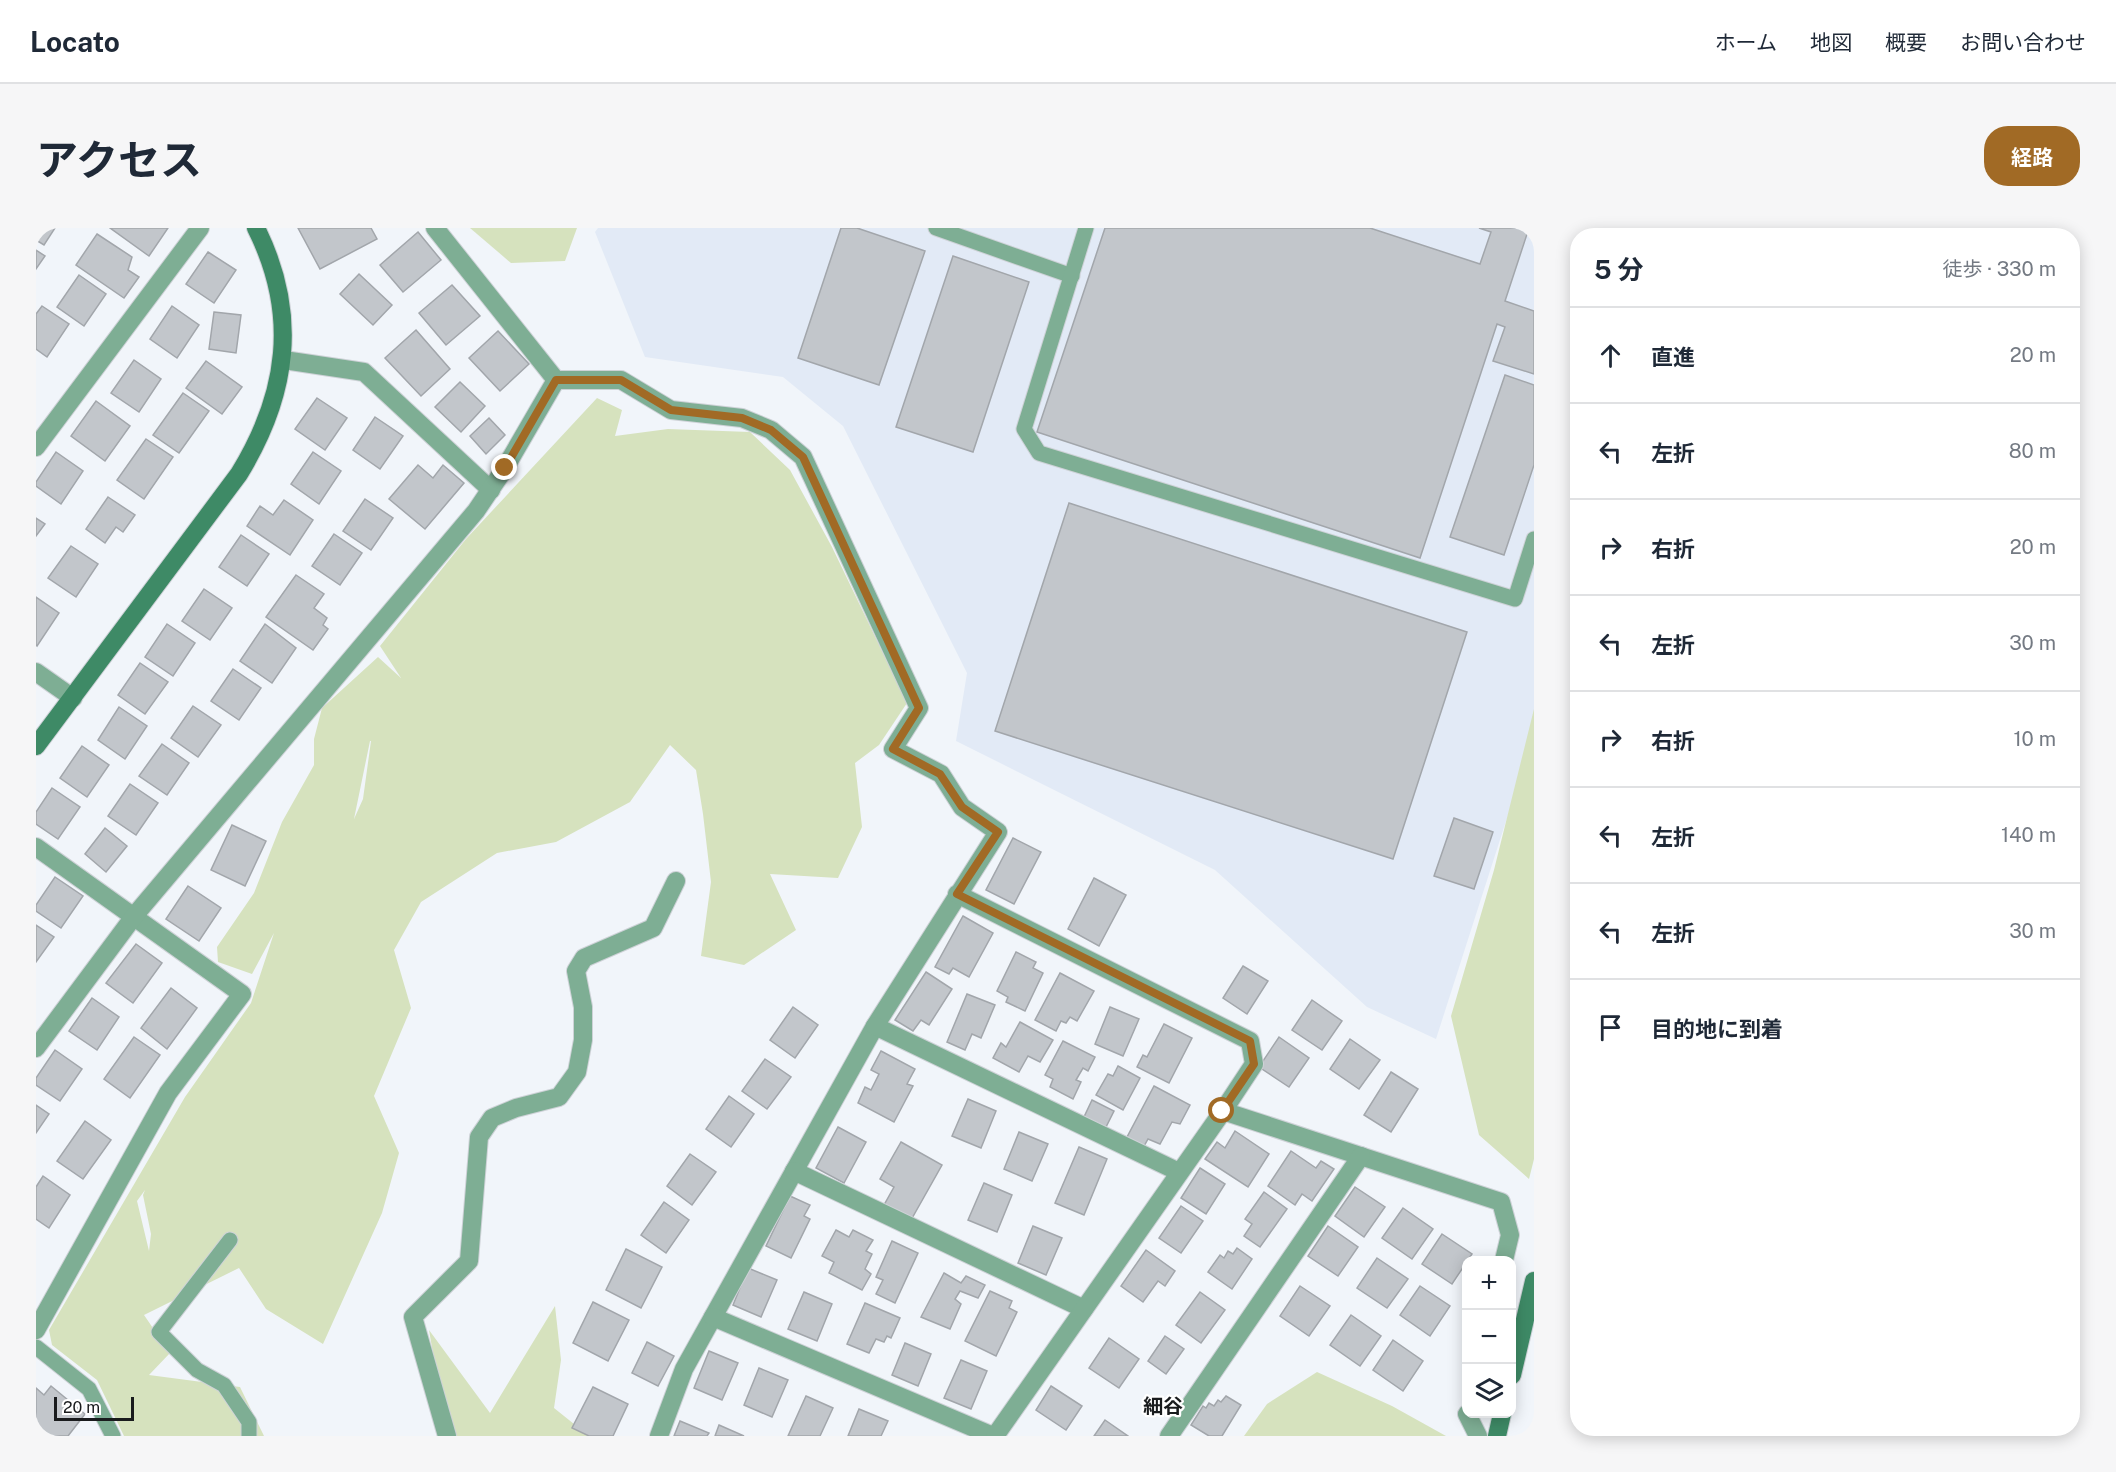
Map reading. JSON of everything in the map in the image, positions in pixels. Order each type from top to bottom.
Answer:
[{"type":"street","points":[[36,447],[200,228]]},
{"type":"street","points":[[36,746],[239,474],[260,441],[273,406],[284,360],[283,315],[275,270],[256,228]]},
{"type":"street","points":[[435,228],[556,380]]},
{"type":"street","points":[[284,360],[364,372],[491,490]]},
{"type":"street","points":[[36,1048],[135,915],[476,512],[556,380]]},
{"type":"street","points":[[556,380],[621,380],[671,410],[742,418],[771,430],[803,457],[919,708],[893,749],[940,774],[962,807],[998,832],[874,1026],[684,1370],[659,1436]]},
{"type":"street","points":[[36,672],[72,698]]},
{"type":"street","points":[[36,847],[135,915],[242,994],[168,1093],[36,1330]]},
{"type":"street","points":[[447,1436],[413,1317],[469,1261],[479,1137],[492,1118],[516,1107],[559,1097],[577,1072],[583,1040],[582,1007],[576,971],[584,957],[653,928],[676,881]]},
{"type":"street","points":[[713,1317],[994,1436],[1254,1064],[1250,1041],[957,894]]},
{"type":"street","points":[[874,1026],[1179,1172]]},
{"type":"street","points":[[1222,1111],[1502,1202],[1510,1235],[1505,1256]]},
{"type":"street","points":[[1168,1436],[1361,1156]]},
{"type":"street","points":[[794,1171],[1084,1308]]},
{"type":"street","points":[[1515,1364],[1534,1281]]},
{"type":"street","points":[[1469,1418],[1478,1436]]},
{"type":"street","points":[[1497,1436],[1501,1418]]},
{"type":"lane","points":[[936,228],[1072,276]]},
{"type":"lane","points":[[1086,228],[1024,429],[1039,453],[1515,598],[1534,539]]},
{"type":"lane","points":[[230,1240],[159,1332],[197,1370],[224,1385],[249,1422],[249,1436]]},
{"type":"lane","points":[[36,1347],[89,1389],[113,1436]]},
{"type":"shaded area","points":[[598,228],[1534,228],[1534,734],[1436,1039],[1367,1007],[1215,870],[956,741],[967,673],[843,426],[783,377],[645,357],[595,232]]},
{"type":"green space","points":[[470,228],[577,228],[565,261],[511,263]]},
{"type":"green space","points":[[597,398],[622,410],[615,436],[668,429],[750,432],[790,470],[832,547],[907,703],[879,745],[855,763],[862,827],[838,878],[770,874],[796,930],[744,965],[701,956],[711,882],[703,814],[696,770],[670,745],[630,802],[556,842],[497,853],[421,902],[394,950],[411,1008],[374,1096],[399,1153],[382,1213],[323,1344],[266,1309],[239,1268],[144,1315],[170,1353],[149,1375],[240,1387],[264,1436],[124,1436],[97,1380],[52,1345],[49,1330],[185,1097],[251,1003],[274,933],[252,974],[218,962],[217,947],[254,893],[282,822],[314,765],[314,739],[322,708],[378,657],[401,678],[380,646],[466,539]],"holes":[[[370,741],[363,799],[354,819]],[[145,1190],[143,1195],[151,1234],[149,1251],[137,1201]]]},
{"type":"green space","points":[[1534,709],[1534,1159],[1529,1179],[1479,1135],[1451,1016],[1494,870]]},
{"type":"green space","points":[[555,1306],[561,1360],[554,1408],[589,1436],[447,1436],[429,1330],[490,1413]]},
{"type":"green space","points":[[1317,1372],[1392,1406],[1446,1436],[1244,1436],[1267,1404]]},
{"type":"building","points":[[36,228],[55,228],[44,245],[36,240]]},
{"type":"building","points":[[110,228],[168,228],[149,256]]},
{"type":"building","points":[[298,228],[371,228],[377,239],[320,269]]},
{"type":"building","points":[[841,228],[857,228],[925,251],[879,385],[798,358]]},
{"type":"building","points":[[1105,228],[1370,228],[1480,264],[1491,232],[1479,228],[1529,228],[1505,301],[1534,311],[1534,374],[1493,361],[1505,327],[1497,324],[1420,558],[1037,432]]},
{"type":"building","points":[[418,232],[441,260],[403,292],[380,265]]},
{"type":"building","points":[[97,234],[132,257],[128,270],[139,277],[124,298],[76,265]]},
{"type":"building","points":[[36,250],[45,256],[36,269]]},
{"type":"building","points":[[208,252],[236,270],[214,303],[186,284]]},
{"type":"building","points":[[953,256],[1029,282],[973,452],[896,427]]},
{"type":"building","points":[[359,274],[392,305],[373,325],[340,294]]},
{"type":"building","points":[[79,275],[106,294],[84,326],[57,307]]},
{"type":"building","points":[[452,285],[480,316],[446,345],[419,313]]},
{"type":"building","points":[[42,306],[69,324],[47,357],[36,349],[36,314]]},
{"type":"building","points":[[172,306],[199,325],[177,358],[150,339]]},
{"type":"building","points":[[214,312],[241,315],[236,353],[209,349]]},
{"type":"building","points":[[416,330],[450,369],[421,396],[385,358]]},
{"type":"building","points":[[498,331],[529,364],[500,391],[469,358]]},
{"type":"building","points":[[134,360],[161,379],[139,412],[111,393]]},
{"type":"building","points":[[206,361],[242,387],[222,414],[186,388]]},
{"type":"building","points":[[1505,375],[1534,385],[1534,465],[1504,555],[1450,537]]},
{"type":"building","points":[[460,382],[485,406],[461,432],[435,407]]},
{"type":"building","points":[[183,393],[209,411],[179,453],[153,435]]},
{"type":"building","points":[[317,398],[347,418],[325,450],[295,429]]},
{"type":"building","points":[[96,401],[130,426],[105,461],[71,436]]},
{"type":"building","points":[[375,417],[403,436],[380,469],[353,450]]},
{"type":"building","points":[[489,418],[505,435],[486,454],[470,436]]},
{"type":"building","points":[[146,439],[173,457],[144,499],[117,480]]},
{"type":"building","points":[[56,452],[83,471],[61,504],[36,486],[36,482]]},
{"type":"building","points":[[313,452],[341,471],[319,504],[291,484]]},
{"type":"building","points":[[418,465],[433,478],[443,465],[464,483],[425,529],[389,499]]},
{"type":"building","points":[[108,497],[135,515],[123,532],[116,527],[105,543],[86,529]]},
{"type":"building","points":[[365,499],[393,518],[371,550],[343,531]]},
{"type":"building","points":[[284,500],[313,520],[290,555],[247,526],[260,506],[273,515]]},
{"type":"building","points":[[1069,503],[1467,632],[1393,859],[995,731]]},
{"type":"building","points":[[36,518],[45,524],[36,536]]},
{"type":"building","points":[[334,534],[362,553],[340,585],[312,566]]},
{"type":"building","points":[[241,535],[269,554],[247,586],[219,567]]},
{"type":"building","points":[[71,546],[98,564],[76,597],[48,578]]},
{"type":"building","points":[[296,575],[324,594],[314,608],[327,618],[323,625],[328,629],[313,650],[266,617]]},
{"type":"building","points":[[204,589],[232,608],[210,640],[182,621]]},
{"type":"building","points":[[36,597],[59,613],[37,646],[36,645]]},
{"type":"building","points":[[167,624],[195,643],[173,676],[145,657]]},
{"type":"building","points":[[265,624],[296,648],[272,683],[240,661]]},
{"type":"building","points":[[140,663],[168,682],[145,714],[118,695]]},
{"type":"building","points":[[233,669],[261,688],[239,720],[211,701]]},
{"type":"building","points":[[193,706],[221,725],[198,757],[171,738]]},
{"type":"building","points":[[119,707],[147,726],[125,759],[98,740]]},
{"type":"building","points":[[162,744],[189,763],[167,795],[139,776]]},
{"type":"building","points":[[82,746],[109,765],[87,797],[60,778]]},
{"type":"building","points":[[130,784],[158,803],[136,835],[108,816]]},
{"type":"building","points":[[52,788],[80,807],[58,839],[36,824],[36,812]]},
{"type":"building","points":[[1454,818],[1493,832],[1474,889],[1434,876]]},
{"type":"building","points":[[232,825],[266,841],[245,886],[211,870]]},
{"type":"building","points":[[105,828],[127,846],[106,872],[85,854]]},
{"type":"building","points":[[1013,838],[1041,852],[1014,904],[986,890]]},
{"type":"building","points":[[55,877],[83,896],[61,928],[36,911],[36,905]]},
{"type":"building","points":[[1094,878],[1126,895],[1099,946],[1068,929]]},
{"type":"building","points":[[188,886],[221,908],[199,941],[166,919]]},
{"type":"building","points":[[963,916],[993,933],[969,977],[953,968],[949,974],[935,967]]},
{"type":"building","points":[[36,925],[54,937],[36,962]]},
{"type":"building","points":[[136,944],[162,963],[133,1003],[106,983]]},
{"type":"building","points":[[1016,952],[1036,962],[1033,968],[1043,973],[1025,1011],[1006,1002],[1008,997],[997,991]]},
{"type":"building","points":[[1243,966],[1268,981],[1247,1014],[1223,998]]},
{"type":"building","points":[[926,972],[952,989],[929,1025],[921,1020],[913,1031],[895,1020]]},
{"type":"building","points":[[1060,973],[1094,991],[1077,1021],[1070,1017],[1066,1023],[1061,1021],[1056,1031],[1035,1020]]},
{"type":"building","points":[[171,988],[197,1008],[167,1049],[141,1028]]},
{"type":"building","points":[[967,994],[995,1005],[981,1038],[972,1034],[965,1050],[947,1042]]},
{"type":"building","points":[[92,998],[119,1017],[97,1050],[69,1031]]},
{"type":"building","points":[[1312,1000],[1342,1021],[1322,1050],[1292,1030]]},
{"type":"building","points":[[793,1007],[818,1025],[795,1058],[770,1040]]},
{"type":"building","points":[[1110,1007],[1139,1019],[1123,1056],[1095,1044]]},
{"type":"building","points":[[1020,1022],[1053,1040],[1040,1062],[1028,1056],[1019,1072],[993,1058],[1001,1043],[1006,1047]]},
{"type":"building","points":[[1164,1024],[1192,1038],[1169,1083],[1137,1067],[1143,1055],[1147,1057]]},
{"type":"building","points":[[134,1037],[160,1055],[130,1098],[104,1079]]},
{"type":"building","points":[[1279,1037],[1309,1058],[1289,1087],[1259,1067]]},
{"type":"building","points":[[1350,1039],[1380,1060],[1359,1089],[1330,1069]]},
{"type":"building","points":[[1063,1041],[1095,1057],[1088,1071],[1083,1068],[1076,1080],[1081,1082],[1073,1099],[1050,1087],[1053,1079],[1045,1075]]},
{"type":"building","points":[[55,1050],[82,1069],[60,1101],[36,1085],[36,1078]]},
{"type":"building","points":[[881,1051],[915,1069],[907,1084],[913,1086],[894,1122],[858,1103],[865,1087],[871,1090],[879,1074],[871,1070]]},
{"type":"building","points":[[765,1059],[791,1077],[767,1109],[742,1091]]},
{"type":"building","points":[[1118,1066],[1140,1078],[1123,1110],[1096,1095],[1108,1074],[1113,1076]]},
{"type":"building","points":[[1391,1072],[1418,1089],[1391,1132],[1364,1115]]},
{"type":"building","points":[[1154,1086],[1190,1105],[1180,1124],[1172,1122],[1160,1144],[1148,1139],[1143,1148],[1126,1139]]},
{"type":"building","points":[[729,1096],[754,1114],[731,1147],[706,1129]]},
{"type":"building","points":[[968,1099],[996,1111],[981,1148],[952,1136]]},
{"type":"building","points":[[1092,1100],[1114,1111],[1106,1127],[1084,1117]]},
{"type":"building","points":[[36,1105],[49,1114],[36,1133]]},
{"type":"building","points":[[85,1121],[111,1140],[83,1179],[57,1161]]},
{"type":"building","points":[[838,1127],[866,1142],[844,1183],[816,1168]]},
{"type":"building","points":[[1235,1131],[1269,1154],[1248,1187],[1205,1159],[1217,1142],[1225,1148]]},
{"type":"building","points":[[1019,1132],[1048,1144],[1032,1181],[1004,1169]]},
{"type":"building","points":[[901,1142],[942,1165],[911,1220],[884,1205],[894,1187],[880,1179]]},
{"type":"building","points":[[1079,1147],[1107,1159],[1084,1215],[1055,1203]]},
{"type":"building","points":[[1291,1151],[1316,1168],[1321,1161],[1334,1169],[1312,1201],[1302,1194],[1295,1205],[1268,1186]]},
{"type":"building","points":[[690,1154],[716,1172],[692,1205],[667,1186]]},
{"type":"building","points":[[1200,1168],[1225,1184],[1206,1214],[1181,1198]]},
{"type":"building","points":[[43,1176],[70,1195],[49,1228],[36,1219],[36,1187]]},
{"type":"building","points":[[984,1183],[1012,1195],[997,1232],[968,1220]]},
{"type":"building","points":[[1355,1187],[1385,1207],[1364,1237],[1335,1216]]},
{"type":"building","points":[[1264,1192],[1287,1209],[1260,1247],[1244,1236],[1252,1224],[1245,1219]]},
{"type":"building","points":[[790,1196],[810,1205],[804,1216],[810,1219],[791,1258],[766,1246]]},
{"type":"building","points":[[664,1202],[689,1220],[666,1253],[641,1235]]},
{"type":"building","points":[[1181,1206],[1203,1221],[1181,1253],[1159,1238]]},
{"type":"building","points":[[1403,1208],[1433,1229],[1412,1259],[1382,1238]]},
{"type":"building","points":[[1033,1226],[1062,1238],[1046,1275],[1018,1263]]},
{"type":"building","points":[[1328,1226],[1358,1247],[1338,1276],[1308,1256]]},
{"type":"building","points":[[836,1230],[849,1237],[853,1230],[873,1240],[866,1251],[872,1254],[865,1269],[871,1274],[862,1290],[829,1273],[834,1262],[822,1256]]},
{"type":"building","points":[[1442,1234],[1472,1254],[1462,1256],[1462,1269],[1452,1284],[1422,1264]]},
{"type":"building","points":[[892,1241],[918,1253],[895,1303],[876,1294],[883,1280],[876,1277]]},
{"type":"building","points":[[1237,1248],[1252,1259],[1232,1289],[1208,1272],[1220,1255],[1224,1258],[1228,1251],[1233,1254]]},
{"type":"building","points":[[626,1249],[662,1267],[641,1308],[606,1290]]},
{"type":"building","points":[[1146,1250],[1175,1271],[1165,1286],[1158,1281],[1143,1302],[1121,1286]]},
{"type":"building","points":[[1377,1258],[1408,1279],[1387,1308],[1357,1288]]},
{"type":"building","points":[[748,1268],[777,1280],[761,1317],[733,1305]]},
{"type":"building","points":[[944,1273],[961,1283],[966,1276],[985,1285],[978,1298],[960,1291],[955,1299],[961,1304],[950,1329],[921,1317]]},
{"type":"building","points":[[1300,1286],[1330,1306],[1309,1336],[1280,1316]]},
{"type":"building","points":[[1420,1286],[1450,1306],[1430,1336],[1400,1315]]},
{"type":"building","points":[[990,1291],[1012,1301],[1009,1308],[1017,1312],[996,1356],[965,1341]]},
{"type":"building","points":[[804,1292],[832,1304],[817,1341],[788,1329]]},
{"type":"building","points":[[1200,1292],[1225,1310],[1201,1343],[1176,1325]]},
{"type":"building","points":[[593,1302],[629,1320],[608,1361],[573,1343]]},
{"type":"building","points":[[865,1303],[900,1318],[891,1338],[887,1336],[884,1342],[876,1339],[869,1353],[847,1344]]},
{"type":"building","points":[[1351,1315],[1381,1336],[1360,1366],[1330,1345]]},
{"type":"building","points":[[1165,1336],[1184,1349],[1166,1374],[1148,1361]]},
{"type":"building","points":[[1109,1338],[1139,1359],[1119,1388],[1089,1368]]},
{"type":"building","points":[[1393,1340],[1423,1361],[1403,1391],[1373,1370]]},
{"type":"building","points":[[647,1342],[674,1356],[658,1386],[632,1373]]},
{"type":"building","points":[[905,1343],[931,1354],[918,1386],[892,1375]]},
{"type":"building","points":[[709,1351],[738,1363],[722,1400],[694,1388]]},
{"type":"building","points":[[961,1360],[987,1371],[971,1409],[944,1398]]},
{"type":"building","points":[[759,1368],[788,1380],[772,1417],[744,1405]]},
{"type":"building","points":[[51,1386],[85,1414],[68,1436],[36,1436],[36,1388],[44,1395]]},
{"type":"building","points":[[1051,1386],[1082,1406],[1066,1430],[1036,1410]]},
{"type":"building","points":[[593,1387],[628,1404],[613,1436],[589,1436],[572,1428]]},
{"type":"building","points":[[806,1396],[833,1408],[820,1436],[788,1436]]},
{"type":"building","points":[[1226,1396],[1241,1405],[1222,1436],[1209,1436],[1191,1425],[1203,1406],[1206,1408],[1209,1403],[1214,1406],[1218,1400],[1221,1402]]},
{"type":"building","points":[[859,1409],[888,1421],[881,1436],[848,1436]]},
{"type":"building","points":[[1105,1420],[1128,1436],[1094,1436]]},
{"type":"building","points":[[680,1421],[709,1433],[707,1436],[674,1436]]},
{"type":"building","points":[[719,1425],[744,1436],[715,1436]]},
{"type":"district","name":"細谷","points":[[1163,1406]]},
{"type":"route","points":[[505,468],[556,380],[621,380],[671,410],[742,418],[771,430],[803,457],[919,708],[893,749],[940,774],[962,807],[998,832],[957,894],[1250,1041],[1254,1064],[1222,1111]]}]
